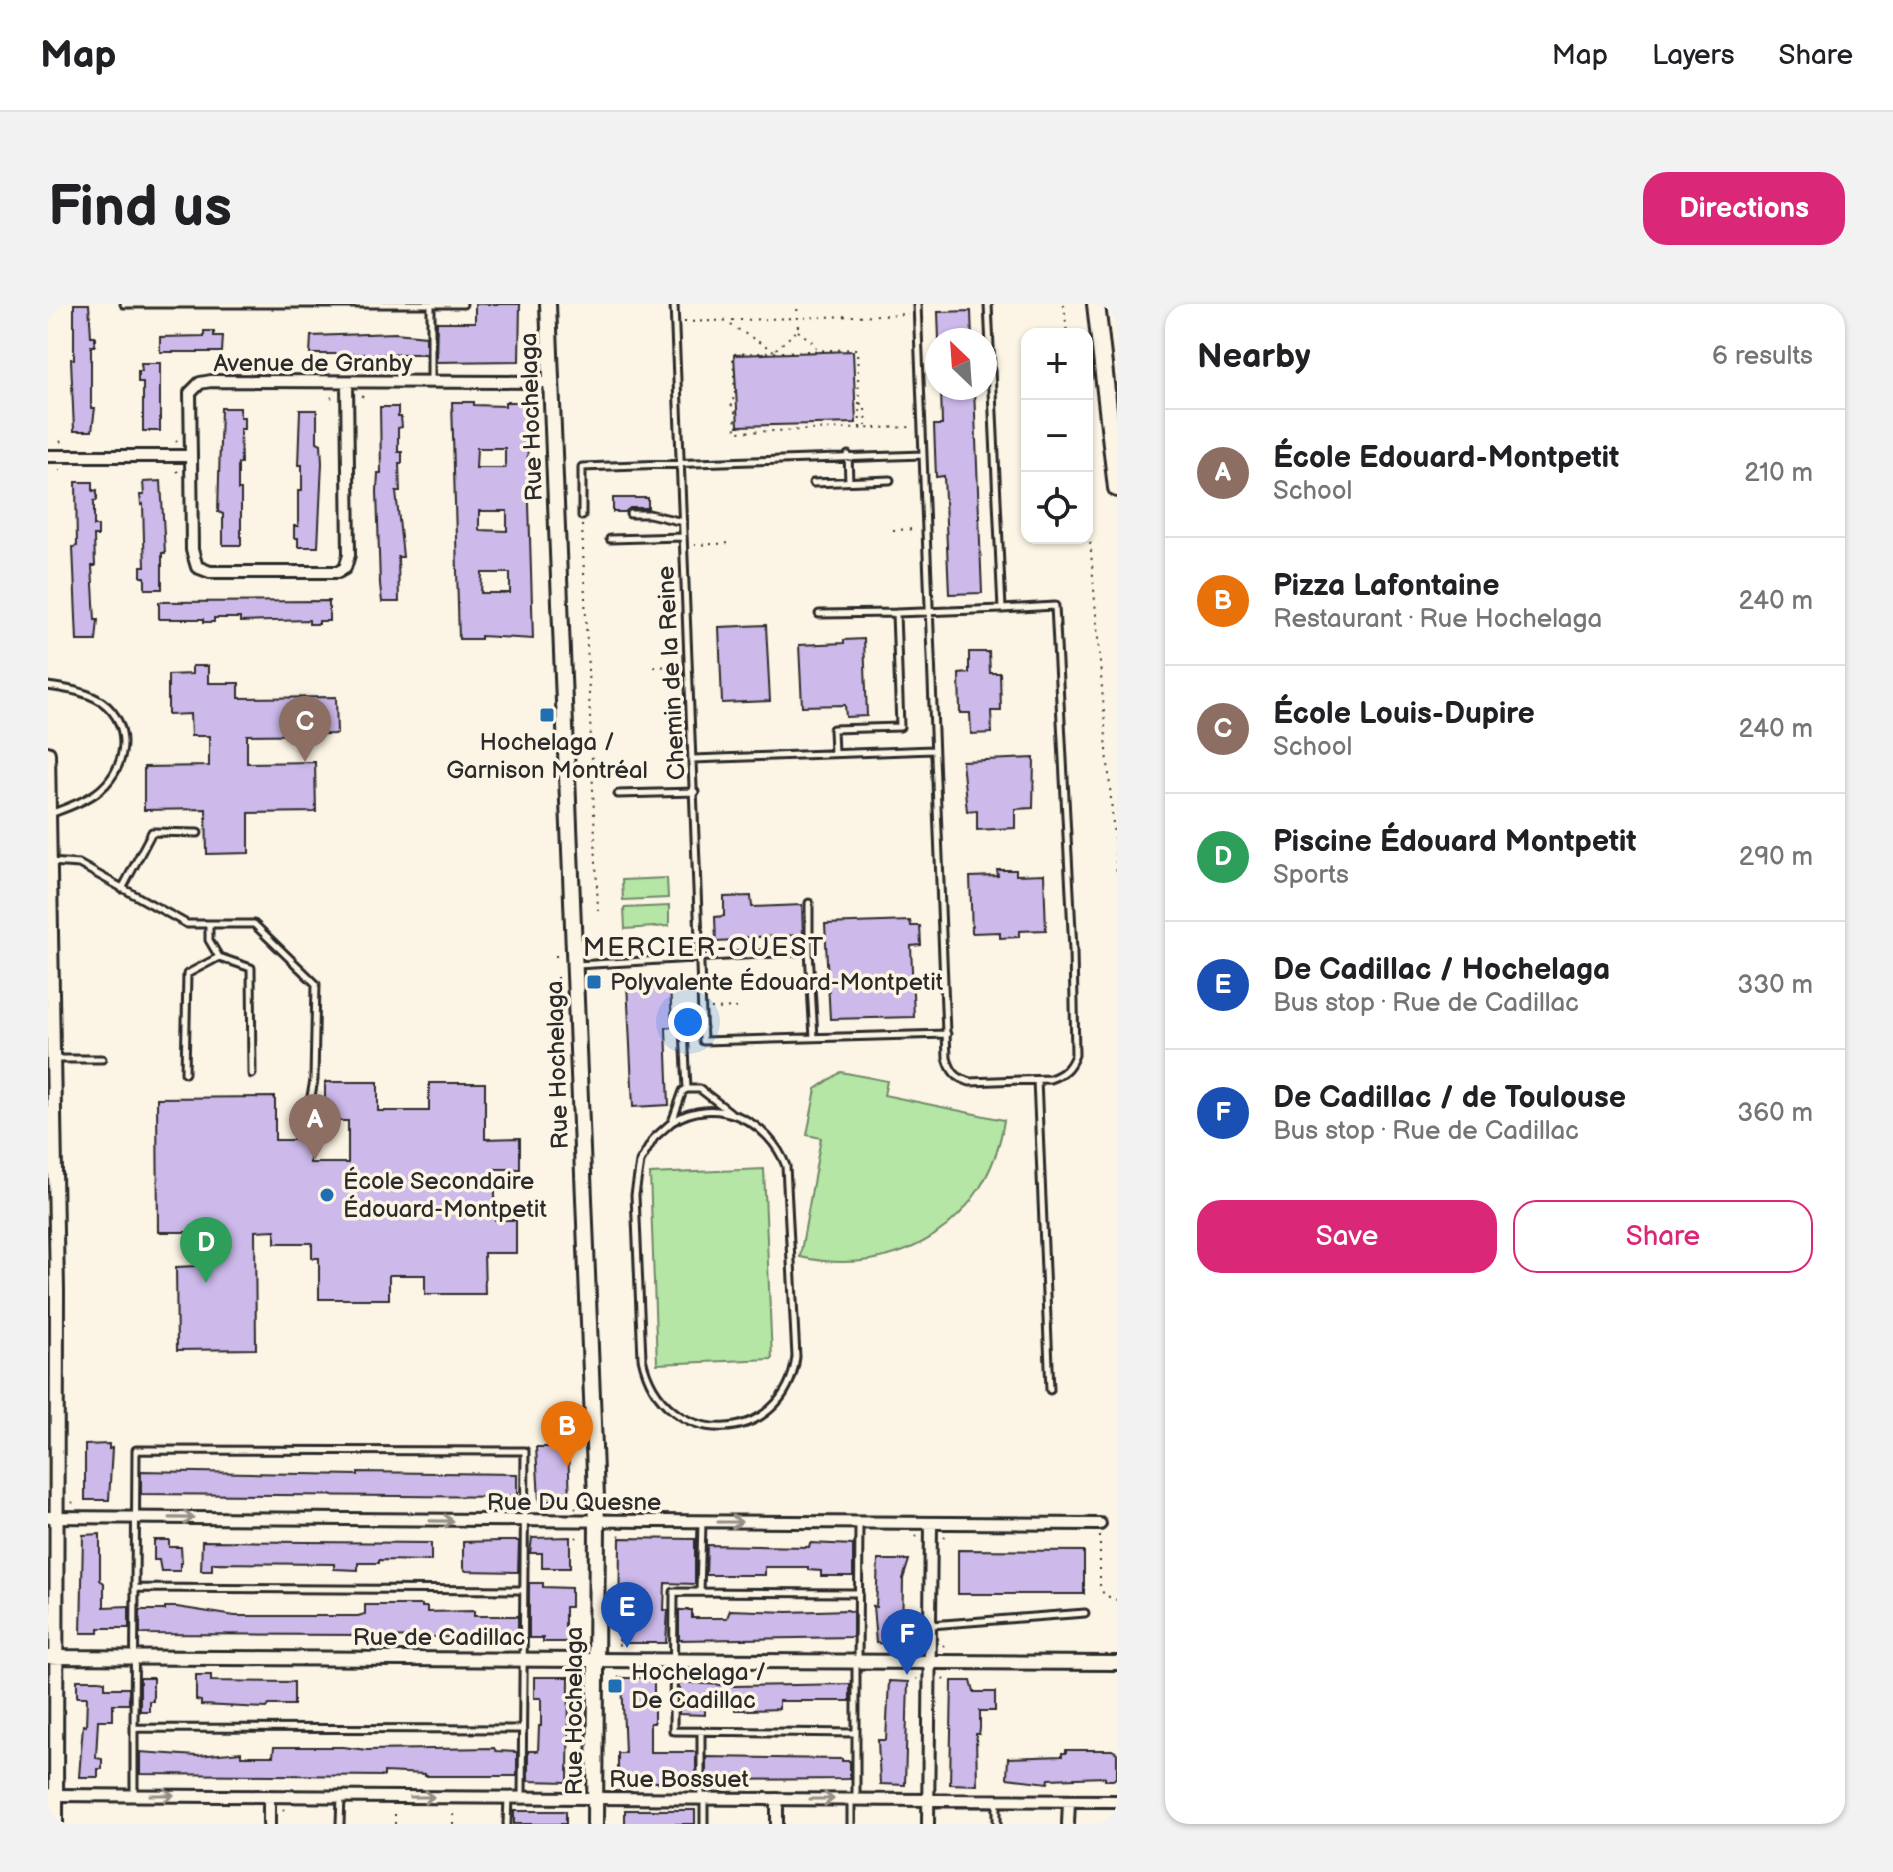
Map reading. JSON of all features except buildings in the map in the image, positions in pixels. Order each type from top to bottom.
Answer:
[{"type":"highway","points":[[1096,304],[1117,488]]},
{"type":"main road","name":"Rue Hochelaga","points":[[548,304],[597,1522],[595,1824]]},
{"type":"street","name":"Avenue de Granby","points":[[347,383],[349,555],[345,568],[338,572],[210,572],[197,567],[192,550],[190,393],[200,383],[552,382]]},
{"type":"street","points":[[48,456],[191,456]]},
{"type":"street","points":[[48,753],[53,1059],[52,1795],[56,1824]]},
{"type":"street","name":"Rue Du Quesne","points":[[53,1517],[1100,1524]]},
{"type":"street","points":[[928,1824],[931,1523]]},
{"type":"street","name":"Rue de Cadillac","points":[[52,1657],[1117,1663]]},
{"type":"street","name":"Rue Bossuet","points":[[52,1795],[1117,1801]]},
{"type":"street","points":[[269,1796],[269,1824]]},
{"type":"street","points":[[777,1799],[777,1824]]},
{"type":"street","points":[[1068,1824],[1069,1801]]},
{"type":"lane","points":[[124,304],[463,304]]},
{"type":"lane","name":"Chemin de la Reine","points":[[674,304],[703,1041],[814,1038]]},
{"type":"lane","points":[[819,614],[928,612],[1055,606],[1075,1041],[1075,1055],[1061,1075],[1037,1080],[970,1082],[958,1078],[950,1070],[933,750],[928,612],[923,455],[917,304]]},
{"type":"lane","points":[[988,304],[1002,609]]},
{"type":"lane","points":[[431,305],[431,383]]},
{"type":"lane","points":[[848,455],[849,482]]},
{"type":"lane","points":[[582,516],[582,467],[848,455],[923,455]]},
{"type":"lane","points":[[813,483],[890,480]]},
{"type":"lane","points":[[630,514],[649,514],[683,522]]},
{"type":"lane","points":[[610,539],[683,537]]},
{"type":"lane","points":[[834,753],[833,729],[900,727],[896,613]]},
{"type":"lane","points":[[48,686],[90,695],[103,703],[117,720],[124,745],[119,768],[104,787],[79,803],[49,815]]},
{"type":"lane","points":[[693,759],[933,750]]},
{"type":"lane","points":[[618,794],[695,792]]},
{"type":"lane","points":[[122,889],[152,832],[198,833]]},
{"type":"lane","points":[[49,862],[79,864],[187,924],[254,924],[316,984],[314,1080],[305,1129]]},
{"type":"lane","points":[[809,903],[814,1038],[947,1034]]},
{"type":"lane","points":[[209,924],[209,940],[219,957],[251,968],[252,1074]]},
{"type":"lane","points":[[576,965],[809,951]]},
{"type":"lane","points":[[185,1073],[187,974],[219,957]]},
{"type":"lane","points":[[687,1089],[684,1029],[703,1028]]},
{"type":"lane","points":[[53,1059],[102,1059]]},
{"type":"lane","points":[[1037,1080],[1050,1390]]},
{"type":"lane","points":[[672,1122],[683,1091],[687,1089],[700,1089],[733,1114]]},
{"type":"lane","points":[[709,1109],[733,1114],[749,1121],[773,1141],[786,1166],[796,1357],[790,1382],[775,1403],[754,1419],[726,1427],[699,1425],[664,1405],[649,1383],[642,1358],[635,1183],[646,1149],[672,1122],[694,1111],[709,1109]]},
{"type":"lane","points":[[134,1795],[136,1450],[525,1451],[522,1798]]},
{"type":"lane","points":[[700,1592],[702,1522]]},
{"type":"lane","points":[[851,1824],[856,1733],[859,1522]]},
{"type":"lane","points":[[135,1588],[523,1590]]},
{"type":"lane","points":[[856,1733],[673,1731],[672,1660],[674,1592],[859,1593]]},
{"type":"lane","points":[[930,1625],[1085,1613]]},
{"type":"lane","points":[[134,1728],[522,1729]]},
{"type":"lane","points":[[701,1731],[704,1824]]},
{"type":"lane","points":[[340,1824],[341,1797]]},
{"type":"lane","points":[[507,1824],[508,1798]]},
{"type":"lane","points":[[997,1799],[997,1824]]},
{"type":"path","points":[[797,304],[798,330],[814,343],[817,350]]},
{"type":"path","points":[[1064,304],[1066,328]]},
{"type":"path","points":[[684,322],[909,314]]},
{"type":"path","points":[[723,320],[774,351]]},
{"type":"path","points":[[774,351],[798,330]]},
{"type":"path","points":[[860,428],[857,349],[733,354],[735,397],[730,403],[735,410],[736,432],[915,427]]},
{"type":"path","points":[[860,403],[865,408],[866,427]]},
{"type":"path","points":[[582,516],[598,910]]},
{"type":"path","points":[[893,530],[916,529]]},
{"type":"path","points":[[702,544],[733,543]]},
{"type":"path","points":[[1090,544],[1117,874]]},
{"type":"path","points":[[654,667],[681,666]]},
{"type":"path","points":[[709,1009],[738,1008]]},
{"type":"path","points":[[1100,1524],[1100,1585],[1104,1595],[1117,1600]]},
{"type":"path","points":[[395,1808],[395,1824]]},
{"type":"path","points":[[453,1808],[453,1824]]},
{"type":"green space","points":[[667,878],[668,898],[623,900],[622,880]]},
{"type":"green space","points":[[669,906],[669,926],[625,929],[624,908]]},
{"type":"green space","points":[[841,1072],[887,1081],[884,1095],[1004,1120],[995,1156],[980,1188],[959,1214],[934,1235],[905,1251],[872,1260],[837,1262],[800,1257],[821,1138],[807,1135],[816,1089]]},
{"type":"green space","points":[[764,1169],[772,1359],[657,1364],[650,1174]]},
{"type":"place","name":"Hochelaga / Garnison Montréal","points":[[547,715]]},
{"type":"place","name":"École Louis-Dupire","points":[[305,762]]},
{"type":"place","name":"Polyvalente Édouard-Montpetit","points":[[594,982]]},
{"type":"place","name":"École Edouard-Montpetit","points":[[315,1160]]},
{"type":"place","name":"École Secondaire Édouard-Montpetit","points":[[327,1195]]},
{"type":"place","name":"Piscine Édouard Montpetit","points":[[206,1283]]},
{"type":"place","name":"Pizza Lafontaine","points":[[567,1467]]},
{"type":"place","name":"De Cadillac / Hochelaga","points":[[627,1648]]},
{"type":"place","name":"De Cadillac / de Toulouse","points":[[907,1675]]},
{"type":"place","name":"Hochelaga / De Cadillac","points":[[615,1686]]},
{"type":"district","name":"MERCIER-OUEST","points":[[704,947]]}]
